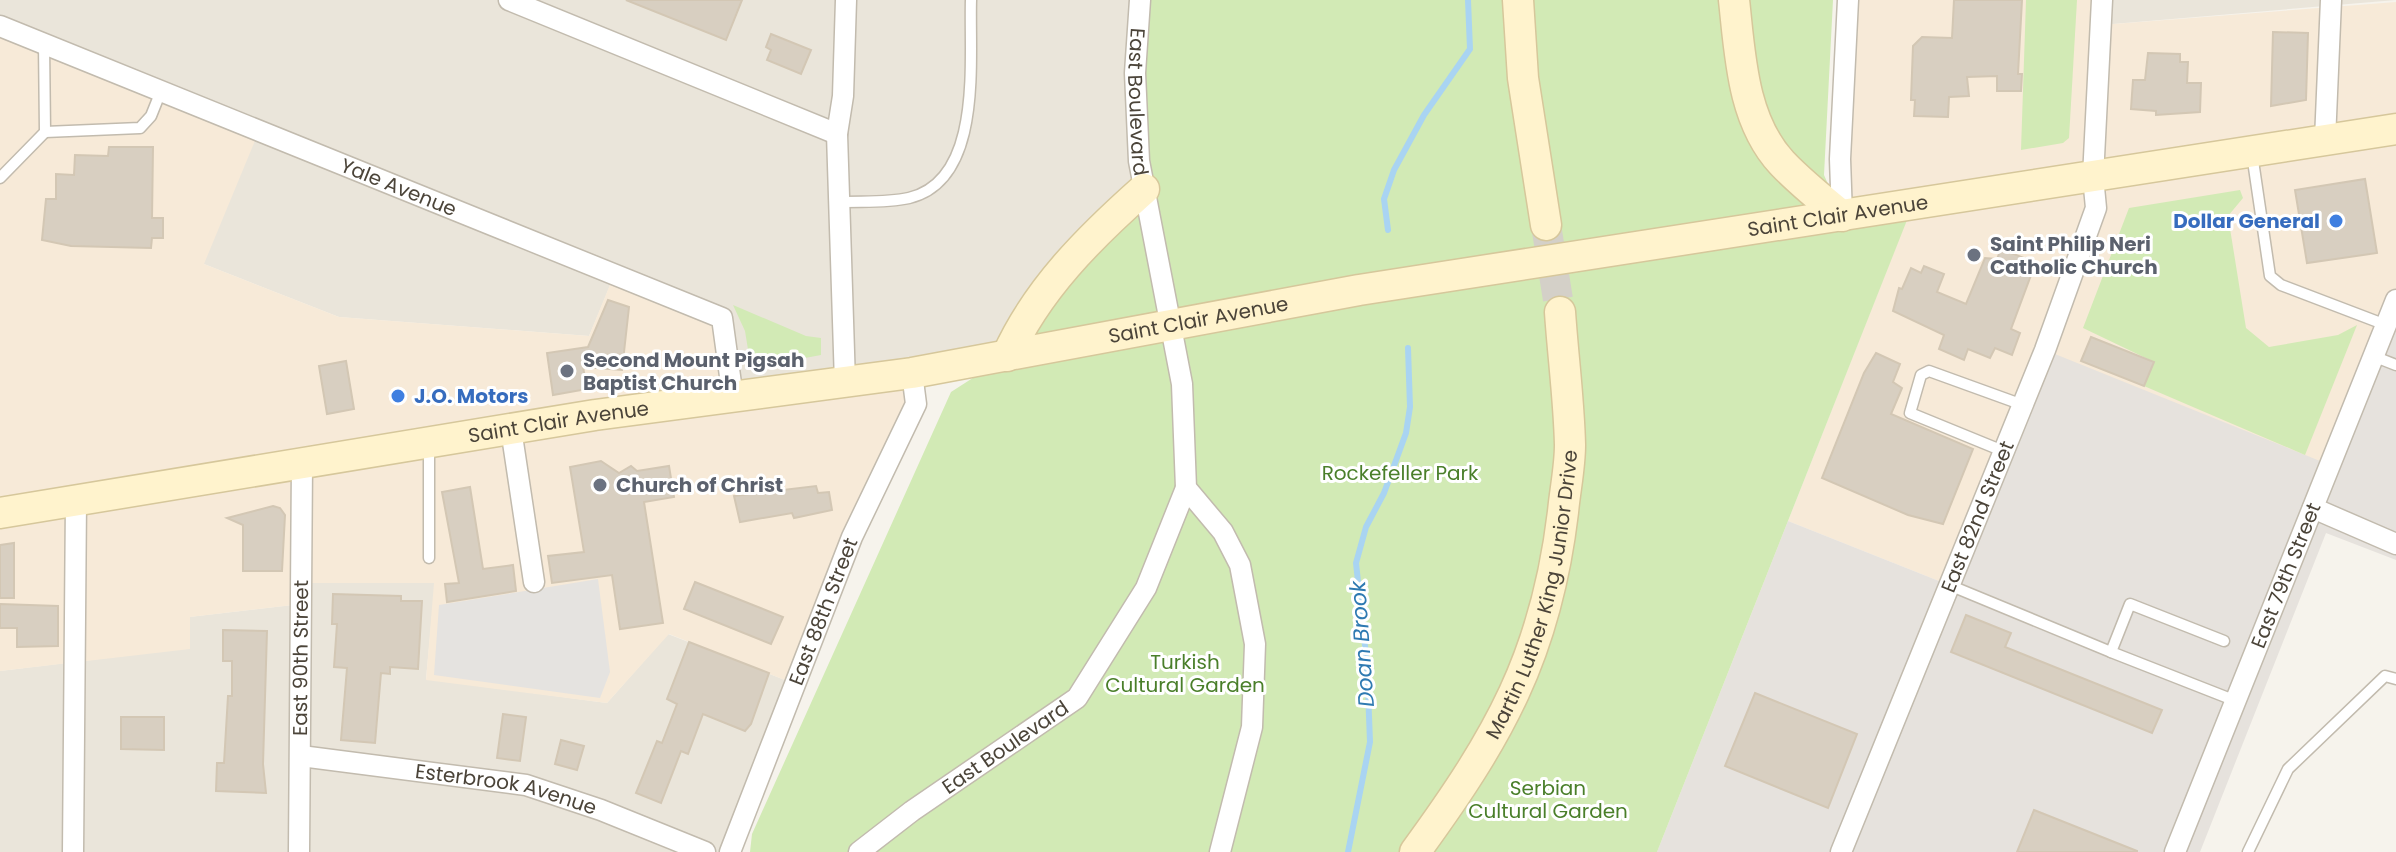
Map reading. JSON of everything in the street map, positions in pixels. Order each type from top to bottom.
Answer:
[{"type":"main road","points":[[1518,0],[1523,78],[1546,225]]},
{"type":"main road","points":[[1734,0],[1743,74],[1762,134],[1780,161],[1842,216]]},
{"type":"main road","name":"Saint Clair Avenue","points":[[0,513],[511,429],[912,373],[1359,290],[2396,129]]},
{"type":"main road","points":[[1007,356],[1021,324],[1063,270],[1096,232],[1144,189]]},
{"type":"main road","name":"Martin Luther King Junior Drive","points":[[1415,852],[1465,783],[1506,711],[1536,643],[1558,549],[1570,447],[1560,312]]},
{"type":"street","points":[[509,0],[837,134]]},
{"type":"street","points":[[845,383],[837,134],[843,96],[846,0]]},
{"type":"street","name":"East Boulevard","points":[[859,852],[912,811],[1077,698],[1141,597],[1186,488],[1185,405],[1144,189],[1136,88],[1140,0]]},
{"type":"street","points":[[1842,216],[1840,159],[1848,0]]},
{"type":"street","name":"East 82nd Street","points":[[1841,852],[2023,405],[2096,208],[2093,177],[2102,0]]},
{"type":"street","points":[[2325,140],[2331,0]]},
{"type":"street","name":"Yale Avenue","points":[[0,26],[722,318],[733,398]]},
{"type":"street","name":"East 79th Street","points":[[2175,852],[2396,300]]},
{"type":"street","name":"East 88th Street","points":[[730,852],[852,537],[916,404],[912,373]]},
{"type":"street","points":[[511,429],[534,582]]},
{"type":"street","name":"East 90th Street","points":[[299,852],[302,463]]},
{"type":"street","points":[[1186,488],[1223,532],[1240,565],[1255,644],[1252,727],[1220,852]]},
{"type":"street","points":[[73,852],[76,500]]},
{"type":"street","points":[[2313,508],[2396,544]]},
{"type":"street","name":"Esterbrook Avenue","points":[[301,756],[526,785],[601,810],[705,852]]},
{"type":"lane","points":[[841,202],[912,197],[945,178],[965,136],[971,0]]},
{"type":"lane","points":[[44,44],[45,132]]},
{"type":"lane","points":[[0,178],[45,132],[140,128],[151,116],[161,91]]},
{"type":"lane","points":[[2251,152],[2270,276],[2281,285],[2386,325]]},
{"type":"lane","points":[[2373,356],[2396,365]]},
{"type":"lane","points":[[2003,451],[1910,413],[1921,375],[1929,371],[2023,405]]},
{"type":"lane","points":[[429,443],[429,558]]},
{"type":"lane","points":[[1949,585],[2236,701]]},
{"type":"lane","points":[[2111,652],[2130,604],[2224,641]]},
{"type":"lane","points":[[2248,852],[2288,769],[2385,676],[2396,679]]},
{"type":"shaded area","points":[[0,0],[1140,0],[1144,189],[1007,356],[733,398],[614,276],[589,336],[339,317],[204,264],[0,26]]},
{"type":"shaded area","points":[[1848,0],[2102,0],[2101,25],[2396,2],[2396,300],[2330,465],[1949,585],[1788,521],[1912,206],[1842,216]]},
{"type":"shaded area","points":[[2102,0],[2396,0],[2101,25]]},
{"type":"shaded area","points":[[0,26],[259,131],[204,264],[339,317],[589,336],[614,275],[722,318],[734,397],[912,373],[916,404],[795,684],[669,634],[607,703],[426,680],[434,583],[302,583],[302,604],[190,617],[190,649],[0,671]]},
{"type":"shaded area","points":[[2396,300],[2396,560],[2326,533],[2200,852],[1657,852],[1788,521],[1949,585],[2045,350],[2330,465]]},
{"type":"shaded area","points":[[598,579],[610,672],[600,698],[434,675],[439,605]]},
{"type":"shaded area","points":[[302,583],[435,583],[426,679],[607,703],[668,634],[795,684],[730,852],[0,852],[0,671],[190,648],[189,617],[301,604]]},
{"type":"green space","name":"Rockefeller Park","points":[[1141,0],[1833,0],[1824,175],[1842,216],[1913,205],[1657,852],[750,852],[752,834],[951,392],[1007,356],[1144,189]]},
{"type":"green space","points":[[2026,0],[2077,0],[2069,138],[2063,143],[2021,150]]},
{"type":"green space","points":[[2240,190],[2243,198],[2228,216],[2246,328],[2269,347],[2338,335],[2357,325],[2305,455],[2144,386],[2154,362],[2083,328],[2129,208]]},
{"type":"green space","points":[[733,305],[806,336],[821,338],[821,355],[751,368],[745,331]]},
{"type":"building","points":[[626,0],[742,0],[726,40]]},
{"type":"building","points":[[1954,0],[2022,0],[2018,74],[2022,74],[2021,91],[1997,91],[1997,76],[1967,77],[1969,96],[1949,97],[1948,117],[1914,116],[1915,100],[1911,100],[1913,46],[1922,37],[1952,38]]},
{"type":"building","points":[[2273,32],[2308,33],[2306,100],[2271,106]]},
{"type":"building","points":[[771,34],[811,50],[801,74],[767,60],[771,50],[766,47]]},
{"type":"building","points":[[2148,53],[2180,54],[2180,62],[2188,62],[2187,83],[2201,83],[2200,112],[2156,115],[2156,111],[2131,109],[2133,80],[2145,80]]},
{"type":"building","points":[[109,147],[153,147],[152,218],[163,218],[163,238],[152,238],[151,248],[71,246],[42,240],[46,199],[56,199],[56,174],[74,175],[75,155],[108,156]]},
{"type":"building","name":"Dollar General","points":[[2365,179],[2377,253],[2307,263],[2295,190]]},
{"type":"building","points":[[2001,249],[2029,260],[2027,265],[2034,267],[2011,329],[2020,333],[2012,355],[1995,348],[1990,358],[1968,349],[1964,360],[1939,349],[1944,335],[1893,311],[1899,288],[1902,289],[1911,268],[1921,273],[1924,266],[1944,274],[1937,292],[1966,304],[1985,258],[1997,259]]},
{"type":"building","points":[[608,300],[629,307],[622,370],[583,367],[587,389],[553,395],[547,353],[588,347]]},
{"type":"building","points":[[2091,337],[2154,362],[2144,386],[2081,361]]},
{"type":"building","points":[[1876,353],[1900,364],[1893,382],[1902,388],[1891,414],[1973,449],[1943,524],[1908,515],[1822,478],[1864,373]]},
{"type":"building","points":[[346,361],[354,409],[327,414],[319,366]]},
{"type":"building","points":[[601,461],[619,473],[631,466],[637,471],[669,466],[674,497],[644,502],[663,623],[620,629],[612,575],[552,583],[548,556],[584,552],[570,467]]},
{"type":"building","points":[[816,486],[818,493],[829,492],[832,510],[794,518],[792,513],[740,522],[734,496]]},
{"type":"building","points":[[470,487],[483,569],[513,565],[516,591],[447,602],[445,584],[459,583],[442,492]]},
{"type":"building","points":[[273,506],[280,508],[285,515],[282,571],[243,571],[243,525],[227,518]]},
{"type":"building","points":[[14,543],[14,598],[0,598],[0,545]]},
{"type":"building","points":[[695,582],[783,617],[771,644],[684,609]]},
{"type":"building","points":[[333,594],[401,596],[401,601],[422,601],[418,669],[390,667],[390,674],[381,673],[375,743],[341,740],[347,668],[334,667],[337,624],[332,624]]},
{"type":"building","points":[[0,604],[58,606],[58,646],[17,647],[17,628],[0,628]]},
{"type":"building","points":[[1966,615],[2011,633],[2005,647],[2162,710],[2152,733],[1951,652]]},
{"type":"building","points":[[223,630],[267,631],[263,764],[266,793],[216,791],[217,763],[224,763],[228,696],[232,696],[232,661],[223,661]]},
{"type":"building","points":[[689,642],[769,673],[751,724],[745,731],[703,714],[688,754],[681,751],[661,803],[636,793],[657,741],[662,743],[677,704],[667,699]]},
{"type":"building","points":[[1755,693],[1857,734],[1828,808],[1725,766]]},
{"type":"building","points":[[503,714],[526,717],[520,761],[497,758]]},
{"type":"building","points":[[121,717],[164,717],[164,750],[121,749]]},
{"type":"building","points":[[561,740],[584,746],[577,770],[555,764]]},
{"type":"building","points":[[2034,810],[2137,851],[2137,852],[2017,852]]},
{"type":"waterway","name":"Doan Brook","points":[[1388,230],[1384,199],[1394,170],[1424,115],[1470,49],[1468,0]]},
{"type":"waterway","name":"Doan Brook","points":[[1348,852],[1370,742],[1367,664],[1356,563],[1366,527],[1384,493],[1406,433],[1410,407],[1408,348]]},
{"type":"tunnel","points":[[1546,225],[1560,312]]},
{"type":"place","name":"Dollar General","points":[[2336,221]]},
{"type":"place","name":"Saint Philip Neri Catholic Church","points":[[1974,255]]},
{"type":"place","name":"Second Mount Pigsah Baptist Church","points":[[567,371]]},
{"type":"place","name":"J.O. Motors","points":[[398,396]]},
{"type":"place","name":"Church of Christ","points":[[600,485]]},
{"type":"park label","name":"Turkish Cultural Garden","points":[[1185,674]]},
{"type":"park label","name":"Serbian Cultural Garden","points":[[1548,800]]}]
